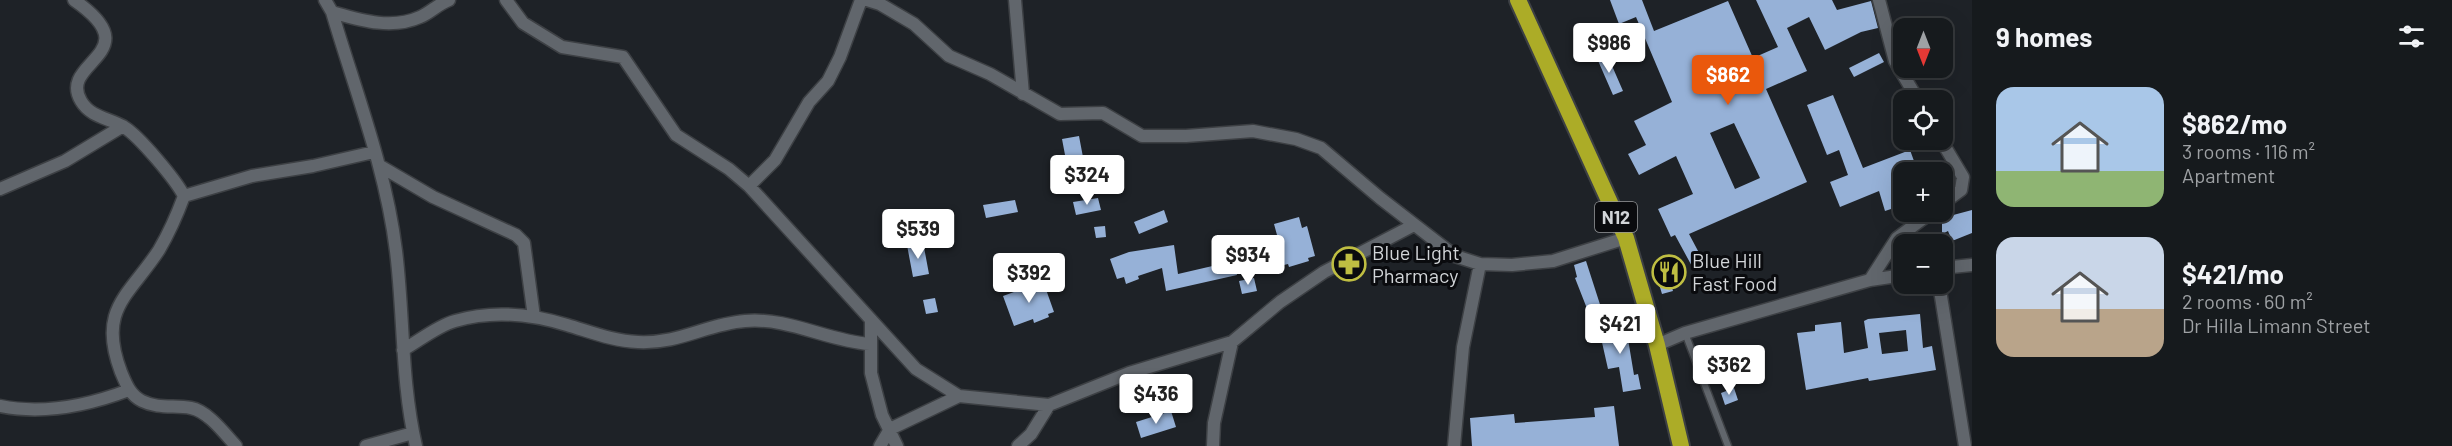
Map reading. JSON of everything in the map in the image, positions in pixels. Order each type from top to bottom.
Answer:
[{"type":"highway","name":"N12","points":[[1518,0],[1626,238],[1658,345],[1681,446]]},
{"type":"street","points":[[74,0],[102,24],[105,37],[101,54],[80,77],[77,85],[82,102],[102,119],[123,126],[176,181],[184,196],[175,220],[158,252],[117,306],[113,329],[117,359],[129,390],[140,400],[156,406],[194,408],[207,417],[236,446]]},
{"type":"street","points":[[325,0],[332,12],[380,166],[396,250],[403,350],[416,446]]},
{"type":"street","points":[[332,12],[371,23],[401,22],[420,17],[449,0]]},
{"type":"street","points":[[506,0],[523,23],[562,48],[623,57],[676,135],[729,169],[749,186],[916,369],[958,396],[1049,405],[1129,373],[1232,342],[1280,302],[1324,272],[1414,225]]},
{"type":"street","points":[[749,186],[775,160],[810,102],[828,81],[840,57],[861,0]]},
{"type":"street","points":[[867,0],[880,4],[914,24],[950,56],[990,74],[1060,114],[1103,113],[1142,136],[1176,137],[1253,131],[1296,139],[1321,148],[1455,256],[1480,264],[1512,265],[1553,261],[1626,238]]},
{"type":"street","points":[[1015,0],[1023,94]]},
{"type":"street","points":[[1879,0],[1895,61],[1912,90]]},
{"type":"street","points":[[0,189],[65,161],[123,126]]},
{"type":"street","points":[[1947,150],[1963,177],[1960,190],[1953,195]]},
{"type":"street","points":[[184,196],[252,176],[313,166],[374,152]]},
{"type":"street","points":[[380,166],[433,197],[516,235],[524,243],[534,317]]},
{"type":"street","points":[[1870,280],[1897,238],[1919,222]]},
{"type":"street","points":[[1454,446],[1463,347],[1480,264]]},
{"type":"street","points":[[1953,267],[1972,265]]},
{"type":"street","points":[[1658,345],[1686,333],[1870,280],[1893,277]]},
{"type":"street","points":[[1941,294],[1965,446]]},
{"type":"street","points":[[403,350],[453,321],[497,314],[534,317],[608,338],[637,342],[664,342],[690,337],[720,324],[746,320],[778,322],[803,327],[832,339],[870,344]]},
{"type":"street","points":[[871,322],[871,373],[877,401],[897,446]]},
{"type":"street","points":[[1213,446],[1214,423],[1232,342]]},
{"type":"street","points":[[0,406],[26,412],[65,409],[129,390]]},
{"type":"street","points":[[880,446],[890,429],[958,396]]},
{"type":"street","points":[[1018,446],[1031,434],[1049,405]]},
{"type":"street","points":[[366,446],[413,433]]},
{"type":"lane","points":[[1686,333],[1728,446]]},
{"type":"building","points":[[1610,0],[1642,0],[1654,31],[1728,1],[1753,58],[1778,47],[1756,0],[1832,0],[1837,10],[1871,1],[1878,28],[1861,32],[1825,50],[1809,17],[1787,28],[1807,71],[1766,89],[1807,182],[1689,234],[1705,264],[1694,270],[1675,235],[1671,237],[1658,209],[1693,194],[1676,156],[1639,175],[1628,154],[1646,145],[1634,121],[1672,102],[1636,17],[1619,24]],"holes":[[[1734,123],[1760,178],[1735,189],[1710,133]]]},
{"type":"building","points":[[1606,52],[1623,91],[1613,95],[1596,56]]},
{"type":"building","points":[[1879,53],[1884,62],[1854,77],[1849,68]]},
{"type":"building","points":[[1833,95],[1863,168],[1910,150],[1914,162],[1893,162],[1893,208],[1885,211],[1879,191],[1840,207],[1830,182],[1848,175],[1839,150],[1827,155],[1807,105]]},
{"type":"building","points":[[1079,136],[1086,173],[1069,176],[1062,139]]},
{"type":"building","points":[[1098,198],[1101,210],[1076,215],[1073,202]]},
{"type":"building","points":[[1015,200],[1018,212],[986,218],[983,205]]},
{"type":"building","points":[[1164,210],[1168,222],[1139,234],[1134,222]]},
{"type":"building","points":[[1972,210],[1972,233],[1953,241],[1953,234],[1949,234],[1948,231],[1942,234],[1942,222],[1953,222],[1953,215]]},
{"type":"building","points":[[1299,217],[1302,228],[1307,226],[1315,256],[1308,258],[1309,261],[1289,267],[1288,264],[1280,266],[1272,236],[1277,235],[1274,224]]},
{"type":"building","points":[[1105,226],[1106,237],[1096,238],[1094,227]]},
{"type":"building","points":[[923,242],[929,274],[913,277],[907,245]]},
{"type":"building","points":[[1174,245],[1178,274],[1234,261],[1237,275],[1166,291],[1162,268],[1138,276],[1139,279],[1126,284],[1124,277],[1117,279],[1110,259],[1129,252]]},
{"type":"building","points":[[1586,261],[1606,323],[1595,329],[1575,278],[1577,277],[1574,265]]},
{"type":"building","points":[[1254,278],[1257,291],[1242,294],[1239,281]]},
{"type":"building","points":[[1043,281],[1054,312],[1048,314],[1049,317],[1034,323],[1033,319],[1014,326],[1003,296]]},
{"type":"building","points":[[1670,281],[1673,291],[1662,294],[1659,284]]},
{"type":"building","points":[[935,298],[938,312],[926,314],[923,300]]},
{"type":"building","points":[[1920,314],[1923,348],[1932,346],[1936,370],[1869,381],[1868,378],[1806,390],[1797,333],[1815,331],[1815,325],[1841,322],[1844,353],[1868,348],[1864,321]],"holes":[[[1906,330],[1908,351],[1882,354],[1879,333]]]},
{"type":"building","points":[[1630,325],[1632,338],[1628,339],[1634,375],[1638,374],[1641,389],[1623,392],[1619,367],[1608,369],[1599,329]]},
{"type":"building","points":[[1720,346],[1727,367],[1714,371],[1707,350]]},
{"type":"building","points":[[1734,388],[1738,400],[1725,405],[1721,393]]},
{"type":"building","points":[[1614,406],[1619,446],[1472,446],[1470,418],[1514,414],[1515,423],[1595,417],[1594,408]]},
{"type":"building","points":[[1171,411],[1176,427],[1141,438],[1136,422]]},
{"type":"place","name":"Blue Light Pharmacy","points":[[1349,264]]},
{"type":"place","name":"Blue Hill Fast Food","points":[[1669,272]]}]
